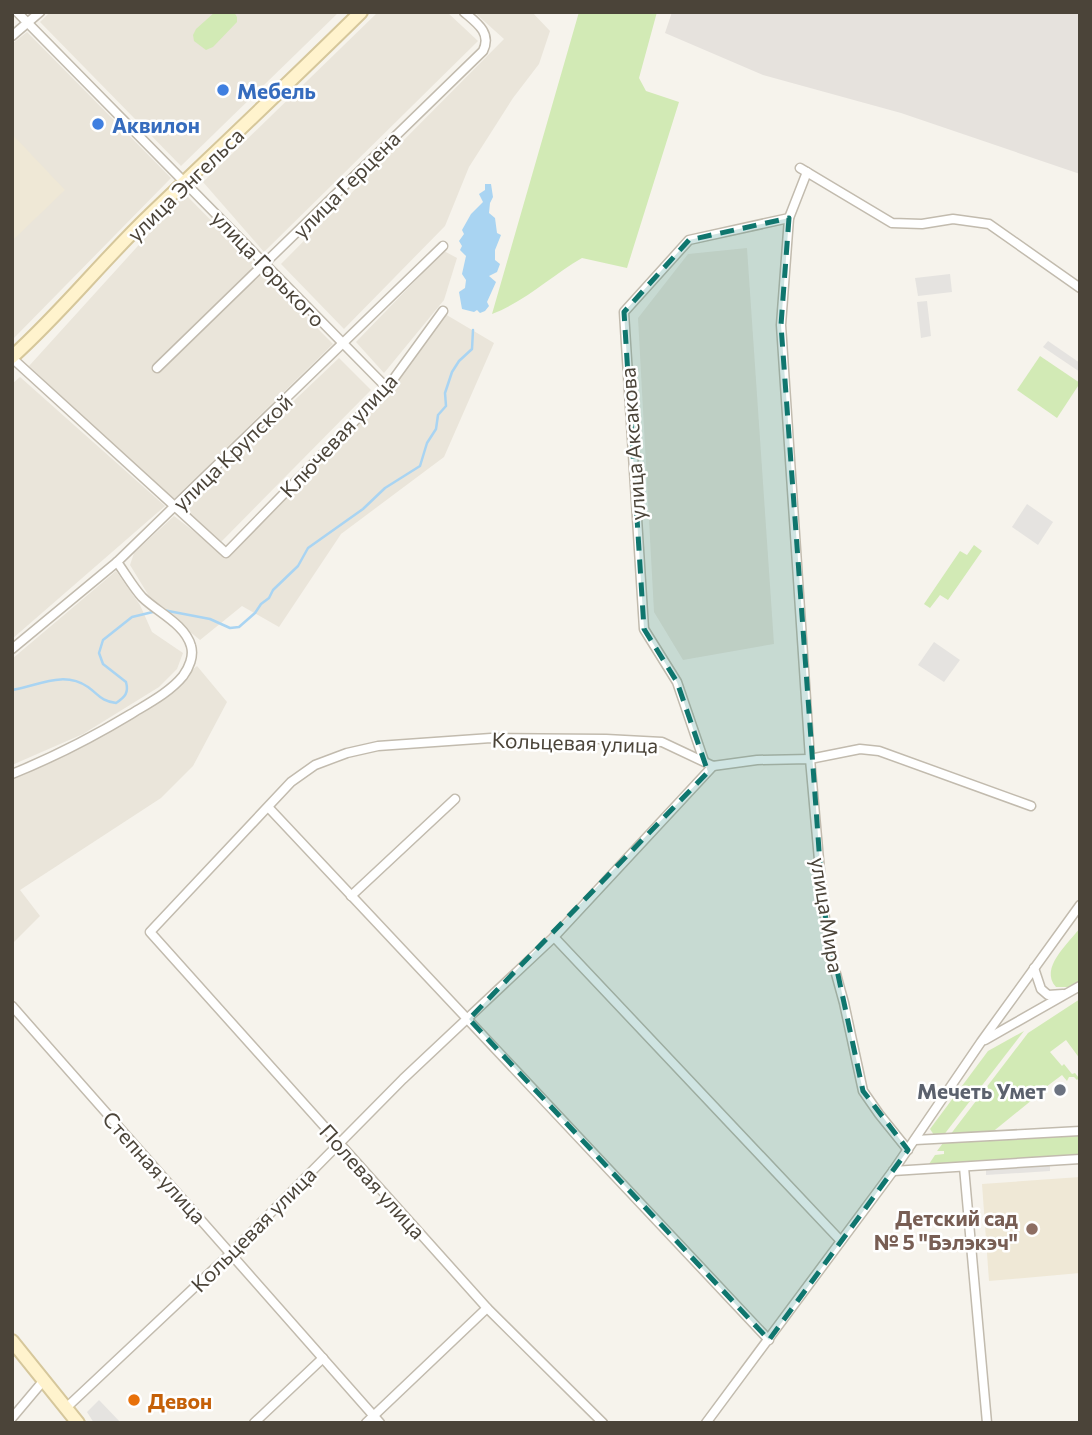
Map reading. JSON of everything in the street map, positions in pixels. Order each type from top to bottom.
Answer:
[{"type":"street","name":"улица Горького","points":[[17,12],[387,388]]},
{"type":"street","points":[[12,36],[40,12]]},
{"type":"street","name":"улица Энгельса","points":[[12,358],[148,217],[361,12]]},
{"type":"street","name":"улица Герцена","points":[[156,368],[475,59],[486,44],[486,36],[464,12]]},
{"type":"street","points":[[810,759],[781,325],[789,218],[803,170],[892,223],[922,224],[953,219],[989,224],[1080,288]]},
{"type":"street","name":"улица Аксакова","points":[[704,761],[677,682],[644,629],[624,312],[689,240],[789,218]]},
{"type":"street","name":"улица Крупской","points":[[12,649],[117,562],[344,345],[443,246]]},
{"type":"street","name":"Ключевая улица","points":[[175,506],[226,552],[387,388],[443,311]]},
{"type":"street","points":[[12,358],[175,506]]},
{"type":"street","points":[[12,774],[66,751],[120,721],[173,687],[185,674],[191,660],[191,646],[184,634],[142,597],[117,562]]},
{"type":"street","name":"Кольцевая улица","points":[[66,1408],[231,1253],[403,1079],[554,937],[713,766],[662,742],[607,739],[491,738],[378,746],[347,753],[315,765],[291,782],[150,932]]},
{"type":"street","points":[[713,766],[757,760],[810,759],[860,749],[879,751],[1031,806]]},
{"type":"street","name":"улица Мира","points":[[810,759],[822,905],[830,952],[863,1091],[908,1150]]},
{"type":"street","points":[[351,896],[455,799]]},
{"type":"street","points":[[269,808],[769,1339]]},
{"type":"street","points":[[706,1423],[893,1171],[981,1042],[1080,905]]},
{"type":"street","name":"Полевая улица","points":[[150,932],[487,1308],[603,1423]]},
{"type":"street","points":[[554,937],[840,1240]]},
{"type":"street","points":[[1034,968],[1041,989],[1048,995],[1066,994]]},
{"type":"street","points":[[981,1042],[1080,986]]},
{"type":"street","name":"Степная улица","points":[[12,1006],[380,1423]]},
{"type":"street","points":[[915,1140],[1080,1131]]},
{"type":"street","points":[[893,1171],[1080,1159]]},
{"type":"street","points":[[964,1167],[987,1423]]},
{"type":"street","points":[[366,1423],[487,1308]]},
{"type":"street","points":[[12,1340],[78,1423]]},
{"type":"street","points":[[254,1423],[323,1359]]},
{"type":"street","points":[[12,1418],[44,1380]]},
{"type":"highlighted area","points":[[789,218],[781,325],[823,905],[863,1091],[908,1150],[769,1340],[469,1019],[708,772],[677,682],[644,629],[624,312],[689,240]]},
{"type":"shaded area","points":[[50,12],[339,12],[181,166],[40,22]]},
{"type":"shaded area","points":[[378,12],[447,12],[478,41],[264,252],[203,182]]},
{"type":"shaded area","points":[[474,12],[532,12],[550,31],[539,64],[513,98],[469,167],[445,226],[344,329],[281,264],[504,39]]},
{"type":"shaded area","points":[[672,12],[1080,12],[1080,174],[901,113],[763,75],[665,33]]},
{"type":"shaded area","points":[[27,32],[171,178],[12,340],[12,44]]},
{"type":"shaded area","points":[[12,134],[65,190],[12,241]]},
{"type":"shaded area","points":[[185,194],[333,344],[173,500],[29,366]]},
{"type":"shaded area","points":[[747,248],[774,644],[683,660],[654,612],[638,318],[688,254]]},
{"type":"shaded area","points":[[444,251],[457,258],[444,300],[384,373],[356,342]]},
{"type":"shaded area","points":[[950,274],[952,292],[918,296],[915,278]]},
{"type":"shaded area","points":[[927,301],[931,336],[921,338],[917,302]]},
{"type":"shaded area","points":[[445,314],[494,343],[444,457],[341,534],[279,627],[242,606],[200,640],[152,601],[130,565],[134,553],[174,516],[227,557],[387,392]]},
{"type":"shaded area","points":[[1048,341],[1080,363],[1080,372],[1043,347]]},
{"type":"shaded area","points":[[339,358],[371,390],[220,543],[182,507]]},
{"type":"shaded area","points":[[20,377],[165,506],[12,639],[12,384]]},
{"type":"shaded area","points":[[1027,504],[1053,522],[1038,545],[1012,527]]},
{"type":"shaded area","points":[[116,571],[140,605],[152,632],[183,653],[177,669],[159,687],[83,734],[12,765],[12,659]]},
{"type":"shaded area","points":[[934,642],[960,660],[944,682],[918,665]]},
{"type":"shaded area","points":[[197,666],[227,702],[193,766],[161,798],[20,890],[40,916],[12,944],[12,778],[145,710]]},
{"type":"shaded area","points":[[1050,1164],[1050,1171],[986,1175],[986,1168]]},
{"type":"shaded area","name":"Детский сад № 5 \"Бэлэкэч\"","points":[[1080,1177],[1080,1273],[989,1281],[982,1184]]},
{"type":"shaded area","points":[[99,1400],[121,1423],[94,1423],[87,1412]]},
{"type":"green space","points":[[215,12],[234,12],[237,22],[213,47],[206,50],[194,41],[193,35]]},
{"type":"green space","points":[[579,12],[657,12],[639,78],[646,91],[679,102],[627,268],[582,258],[516,302],[492,314]]},
{"type":"green space","points":[[1040,356],[1080,383],[1057,418],[1017,390]]},
{"type":"green space","points":[[974,545],[982,551],[948,600],[940,595],[930,608],[924,604],[960,551],[967,555]]},
{"type":"green space","points":[[1080,928],[1080,982],[1070,987],[1056,987],[1052,980],[1053,964]]},
{"type":"green space","points":[[1080,999],[1080,1059],[1066,1040],[1050,1052],[1062,1066],[1064,1064],[1079,1078],[1077,1080],[1069,1077],[1067,1081],[1062,1075],[1046,1087],[1043,1085],[1038,1088],[1038,1095],[990,1134],[950,1135],[1028,1033]]},
{"type":"green space","points":[[1024,1031],[943,1136],[934,1135],[930,1129],[988,1051]]},
{"type":"green space","points":[[1080,1134],[1080,1156],[927,1167],[935,1155],[944,1154],[944,1151],[937,1151],[943,1143]]},
{"type":"water","points":[[485,184],[491,184],[493,197],[489,213],[495,218],[497,233],[501,235],[495,250],[495,260],[500,264],[497,272],[489,276],[496,282],[487,302],[489,306],[480,313],[477,310],[474,312],[462,309],[459,292],[465,288],[466,280],[462,274],[466,256],[460,250],[462,246],[459,241],[471,214],[483,202],[479,194],[485,190]]},
{"type":"waterway","points":[[163,610],[210,619],[230,628],[239,627],[298,566],[308,548],[363,509],[385,488],[420,466],[427,443],[436,429],[438,415],[446,406],[445,393],[452,372],[472,349],[473,330]]},
{"type":"waterway","points":[[12,690],[60,679],[69,680],[79,682],[103,699],[116,703],[122,699],[127,686],[126,682],[103,664],[99,653],[103,640],[132,617],[157,611]]},
{"type":"place","name":"Мебель","points":[[223,90]]},
{"type":"place","name":"Аквилон","points":[[98,124]]},
{"type":"place","name":"Мечеть Умет","points":[[1060,1090]]},
{"type":"place","name":"Детский сад № 5 \"Бэлэкэч\"","points":[[1032,1229]]},
{"type":"place","name":"Девон","points":[[134,1400]]}]
